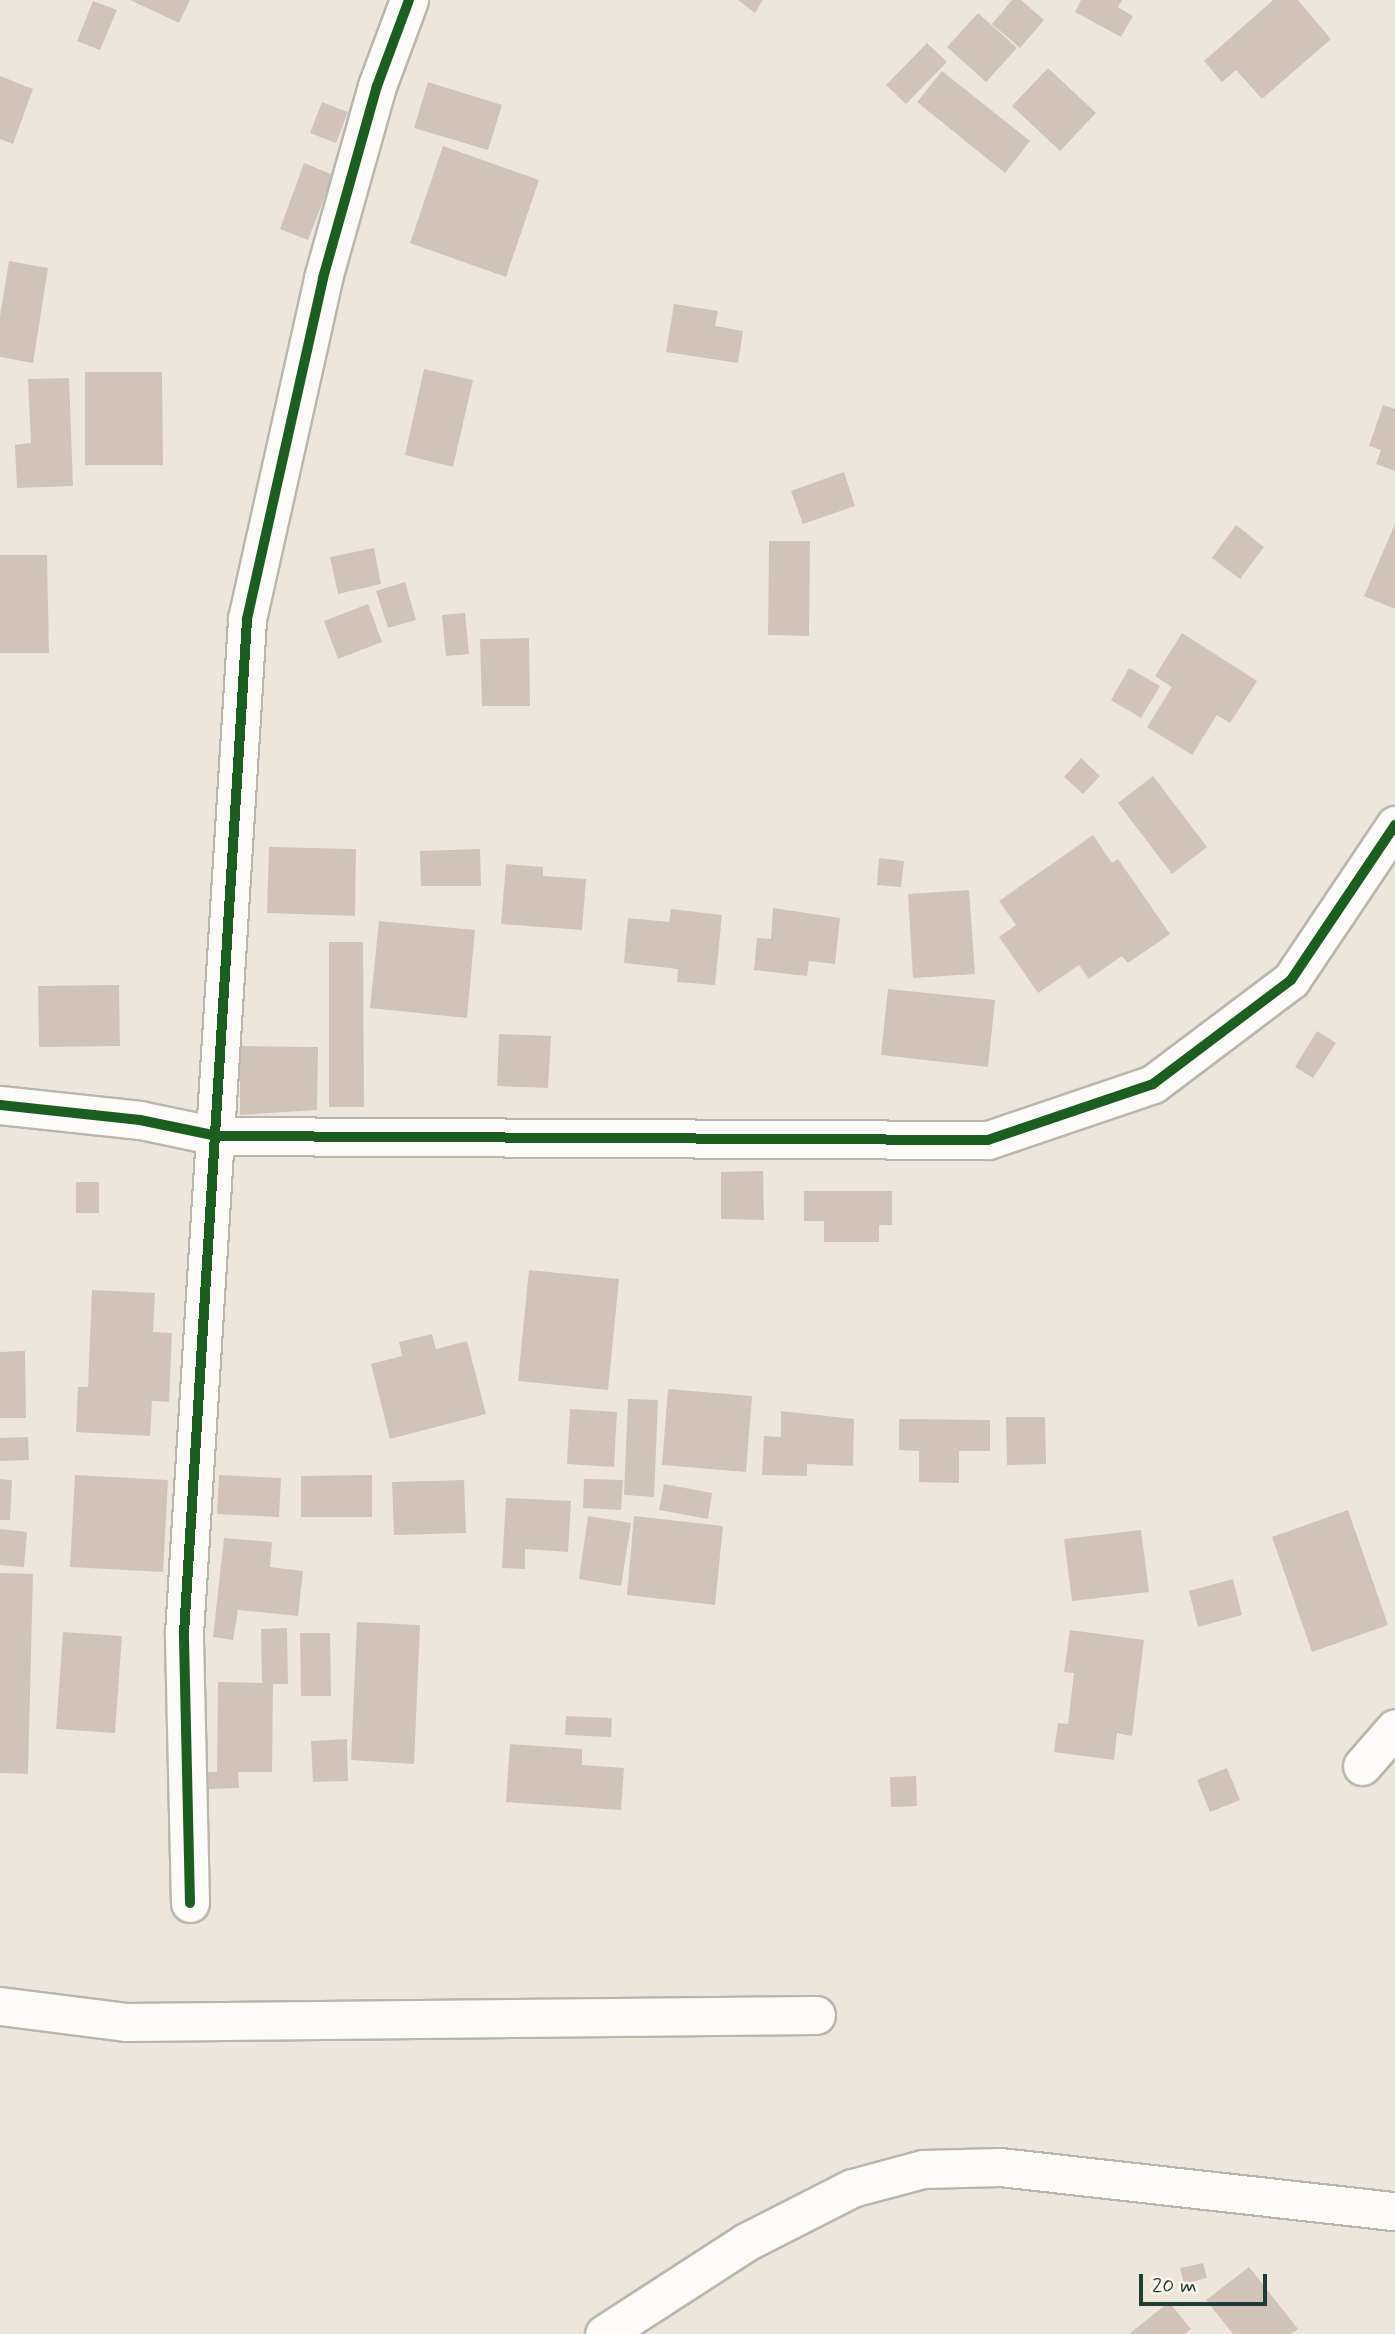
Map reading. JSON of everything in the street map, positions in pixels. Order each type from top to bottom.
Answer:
[{"type":"street","points":[[190,1903],[184,1633],[247,620],[323,278],[377,86],[409,0]]},
{"type":"street","points":[[0,1105],[140,1120],[217,1136],[988,1140],[1153,1084],[1292,980],[1395,825]]},
{"type":"street","points":[[1362,1766],[1395,1728]]},
{"type":"street","points":[[0,2006],[127,2022],[816,2015]]},
{"type":"street","points":[[604,2334],[746,2242],[852,2188],[923,2169],[1000,2167],[1395,2211]]},
{"type":"building","points":[[130,0],[190,0],[179,23]]},
{"type":"building","points":[[738,0],[763,0],[755,13]]},
{"type":"building","points":[[1012,0],[1021,0],[1044,20],[1020,48],[992,24]]},
{"type":"building","points":[[1081,0],[1122,0],[1118,7],[1133,16],[1121,37],[1075,12]]},
{"type":"building","points":[[1273,0],[1298,0],[1331,39],[1262,99],[1236,70],[1222,82],[1204,61]]},
{"type":"building","points":[[93,1],[117,10],[100,50],[77,41]]},
{"type":"building","points":[[978,13],[1017,48],[986,82],[947,47]]},
{"type":"building","points":[[927,43],[947,62],[906,104],[886,85]]},
{"type":"building","points":[[1048,68],[1096,113],[1060,151],[1012,106]]},
{"type":"building","points":[[942,71],[1030,141],[1005,173],[917,102]]},
{"type":"building","points":[[0,76],[33,89],[13,144],[0,139]]},
{"type":"building","points":[[428,82],[502,105],[488,150],[414,128]]},
{"type":"building","points":[[322,102],[348,112],[336,143],[310,133]]},
{"type":"building","points":[[443,146],[539,180],[506,277],[410,243]]},
{"type":"building","points":[[304,163],[333,175],[308,240],[280,229]]},
{"type":"building","points":[[9,261],[48,268],[33,363],[0,357],[0,316]]},
{"type":"building","points":[[674,304],[718,311],[715,326],[743,331],[738,363],[666,352]]},
{"type":"building","points":[[424,369],[473,380],[453,467],[405,455]]},
{"type":"building","points":[[85,372],[162,372],[163,465],[85,465]]},
{"type":"building","points":[[69,378],[73,486],[17,488],[15,445],[31,443],[28,379]]},
{"type":"building","points":[[1383,405],[1395,409],[1395,471],[1376,464],[1381,450],[1369,446]]},
{"type":"building","points":[[844,472],[855,506],[803,524],[791,491]]},
{"type":"building","points":[[1395,524],[1395,609],[1364,596]]},
{"type":"building","points":[[1236,525],[1264,547],[1240,579],[1212,558]]},
{"type":"building","points":[[769,541],[810,541],[809,636],[768,635]]},
{"type":"building","points":[[374,548],[381,584],[338,594],[330,557]]},
{"type":"building","points":[[0,555],[47,555],[49,653],[0,653]]},
{"type":"building","points":[[405,582],[416,620],[388,628],[376,591]]},
{"type":"building","points":[[368,604],[382,642],[338,659],[324,621]]},
{"type":"building","points":[[465,613],[469,654],[446,656],[442,615]]},
{"type":"building","points":[[1182,633],[1257,681],[1230,723],[1217,715],[1192,755],[1147,727],[1172,687],[1155,676]]},
{"type":"building","points":[[529,638],[530,706],[482,706],[480,639]]},
{"type":"building","points":[[1129,668],[1160,686],[1141,718],[1111,700]]},
{"type":"building","points":[[1081,758],[1100,776],[1083,794],[1064,777]]},
{"type":"building","points":[[1153,776],[1207,847],[1172,874],[1118,803]]},
{"type":"building","points":[[1093,835],[1112,863],[1118,859],[1170,934],[1128,963],[1122,956],[1089,979],[1079,965],[1038,993],[999,937],[1016,925],[999,901]]},
{"type":"building","points":[[269,847],[356,849],[355,916],[267,913]]},
{"type":"building","points":[[480,849],[481,886],[421,886],[420,851]]},
{"type":"building","points":[[879,858],[904,861],[901,887],[877,885]]},
{"type":"building","points":[[506,864],[543,867],[543,876],[586,879],[582,930],[501,924]]},
{"type":"building","points":[[969,890],[975,974],[913,978],[908,894]]},
{"type":"building","points":[[773,908],[840,918],[835,964],[809,961],[807,976],[754,970],[757,938],[771,939]]},
{"type":"building","points":[[671,909],[722,915],[715,985],[677,982],[678,969],[624,963],[628,918],[669,922]]},
{"type":"building","points":[[379,921],[475,930],[467,1018],[370,1008]]},
{"type":"building","points":[[329,942],[363,942],[364,1107],[329,1107]]},
{"type":"building","points":[[119,985],[120,1046],[39,1047],[38,986]]},
{"type":"building","points":[[888,989],[995,1000],[988,1067],[881,1055]]},
{"type":"building","points":[[1317,1031],[1336,1043],[1313,1078],[1295,1067]]},
{"type":"building","points":[[499,1034],[551,1036],[548,1088],[497,1086]]},
{"type":"building","points":[[240,1046],[318,1047],[317,1110],[240,1115]]},
{"type":"building","points":[[763,1171],[764,1220],[721,1219],[721,1172]]},
{"type":"building","points":[[76,1182],[99,1182],[99,1213],[76,1213]]},
{"type":"building","points":[[804,1191],[892,1191],[892,1225],[879,1225],[879,1242],[824,1242],[824,1221],[804,1221]]},
{"type":"building","points":[[529,1270],[619,1279],[608,1390],[518,1381]]},
{"type":"building","points":[[92,1290],[155,1293],[153,1332],[172,1333],[169,1402],[152,1401],[150,1436],[76,1432],[78,1387],[88,1387]]},
{"type":"building","points":[[432,1334],[436,1349],[467,1341],[486,1414],[390,1439],[371,1364],[402,1356],[399,1342]]},
{"type":"building","points":[[25,1351],[26,1418],[0,1418],[0,1352]]},
{"type":"building","points":[[668,1389],[752,1396],[746,1472],[662,1465]]},
{"type":"building","points":[[628,1399],[658,1400],[654,1497],[624,1495]]},
{"type":"building","points":[[570,1409],[617,1412],[614,1467],[567,1464]]},
{"type":"building","points":[[781,1411],[854,1419],[853,1466],[807,1464],[807,1476],[762,1475],[764,1436],[781,1437]]},
{"type":"building","points":[[1006,1417],[1045,1417],[1046,1464],[1007,1465]]},
{"type":"building","points":[[899,1419],[990,1420],[990,1451],[959,1451],[959,1483],[919,1482],[919,1451],[899,1450]]},
{"type":"building","points":[[28,1437],[29,1460],[0,1461],[0,1438]]},
{"type":"building","points":[[75,1475],[168,1480],[163,1572],[70,1567]]},
{"type":"building","points":[[219,1475],[281,1478],[279,1517],[217,1514]]},
{"type":"building","points":[[372,1475],[372,1517],[301,1517],[301,1476]]},
{"type":"building","points":[[0,1479],[12,1480],[10,1520],[0,1520]]},
{"type":"building","points":[[584,1479],[623,1480],[621,1510],[583,1508]]},
{"type":"building","points":[[464,1480],[466,1533],[394,1535],[392,1482]]},
{"type":"building","points":[[664,1484],[712,1493],[708,1519],[659,1510]]},
{"type":"building","points":[[506,1498],[571,1501],[568,1552],[525,1549],[525,1569],[502,1568]]},
{"type":"building","points":[[1348,1510],[1388,1625],[1312,1652],[1272,1537]]},
{"type":"building","points":[[588,1516],[631,1523],[621,1586],[579,1579]]},
{"type":"building","points":[[634,1516],[723,1526],[715,1605],[627,1595]]},
{"type":"building","points":[[0,1529],[27,1532],[24,1567],[0,1565]]},
{"type":"building","points":[[1141,1530],[1149,1592],[1072,1601],[1064,1539]]},
{"type":"building","points":[[224,1538],[272,1542],[270,1567],[303,1571],[298,1616],[238,1610],[233,1640],[213,1637]]},
{"type":"building","points":[[0,1573],[33,1574],[28,1774],[0,1773]]},
{"type":"building","points":[[1233,1579],[1242,1615],[1198,1627],[1189,1591]]},
{"type":"building","points":[[357,1622],[420,1625],[414,1764],[351,1760]]},
{"type":"building","points":[[287,1628],[288,1684],[273,1684],[272,1772],[238,1772],[239,1788],[209,1789],[208,1772],[217,1772],[218,1682],[262,1683],[261,1629]]},
{"type":"building","points":[[1070,1630],[1144,1640],[1132,1736],[1117,1733],[1114,1760],[1054,1752],[1058,1723],[1068,1724],[1074,1673],[1064,1672]]},
{"type":"building","points":[[63,1632],[122,1636],[115,1733],[56,1729]]},
{"type":"building","points":[[300,1633],[330,1633],[331,1696],[301,1696]]},
{"type":"building","points":[[566,1716],[612,1718],[611,1737],[565,1735]]},
{"type":"building","points":[[347,1739],[348,1781],[313,1782],[311,1741]]},
{"type":"building","points":[[510,1744],[582,1749],[582,1765],[624,1768],[621,1810],[506,1802]]},
{"type":"building","points":[[1227,1768],[1240,1800],[1210,1812],[1197,1780]]},
{"type":"building","points":[[916,1776],[917,1806],[891,1807],[890,1777]]},
{"type":"building","points":[[1203,2263],[1207,2278],[1184,2284],[1180,2268]]},
{"type":"building","points":[[1249,2267],[1298,2329],[1291,2334],[1233,2334],[1206,2300]]},
{"type":"building","points":[[1169,2302],[1191,2329],[1185,2334],[1129,2334]]},
{"type":"cycle path","points":[[190,1903],[184,1633],[247,619],[323,278],[377,86],[409,0]]},
{"type":"cycle path","points":[[0,1105],[140,1120],[217,1136],[988,1140],[1153,1084],[1291,980],[1395,825]]}]
